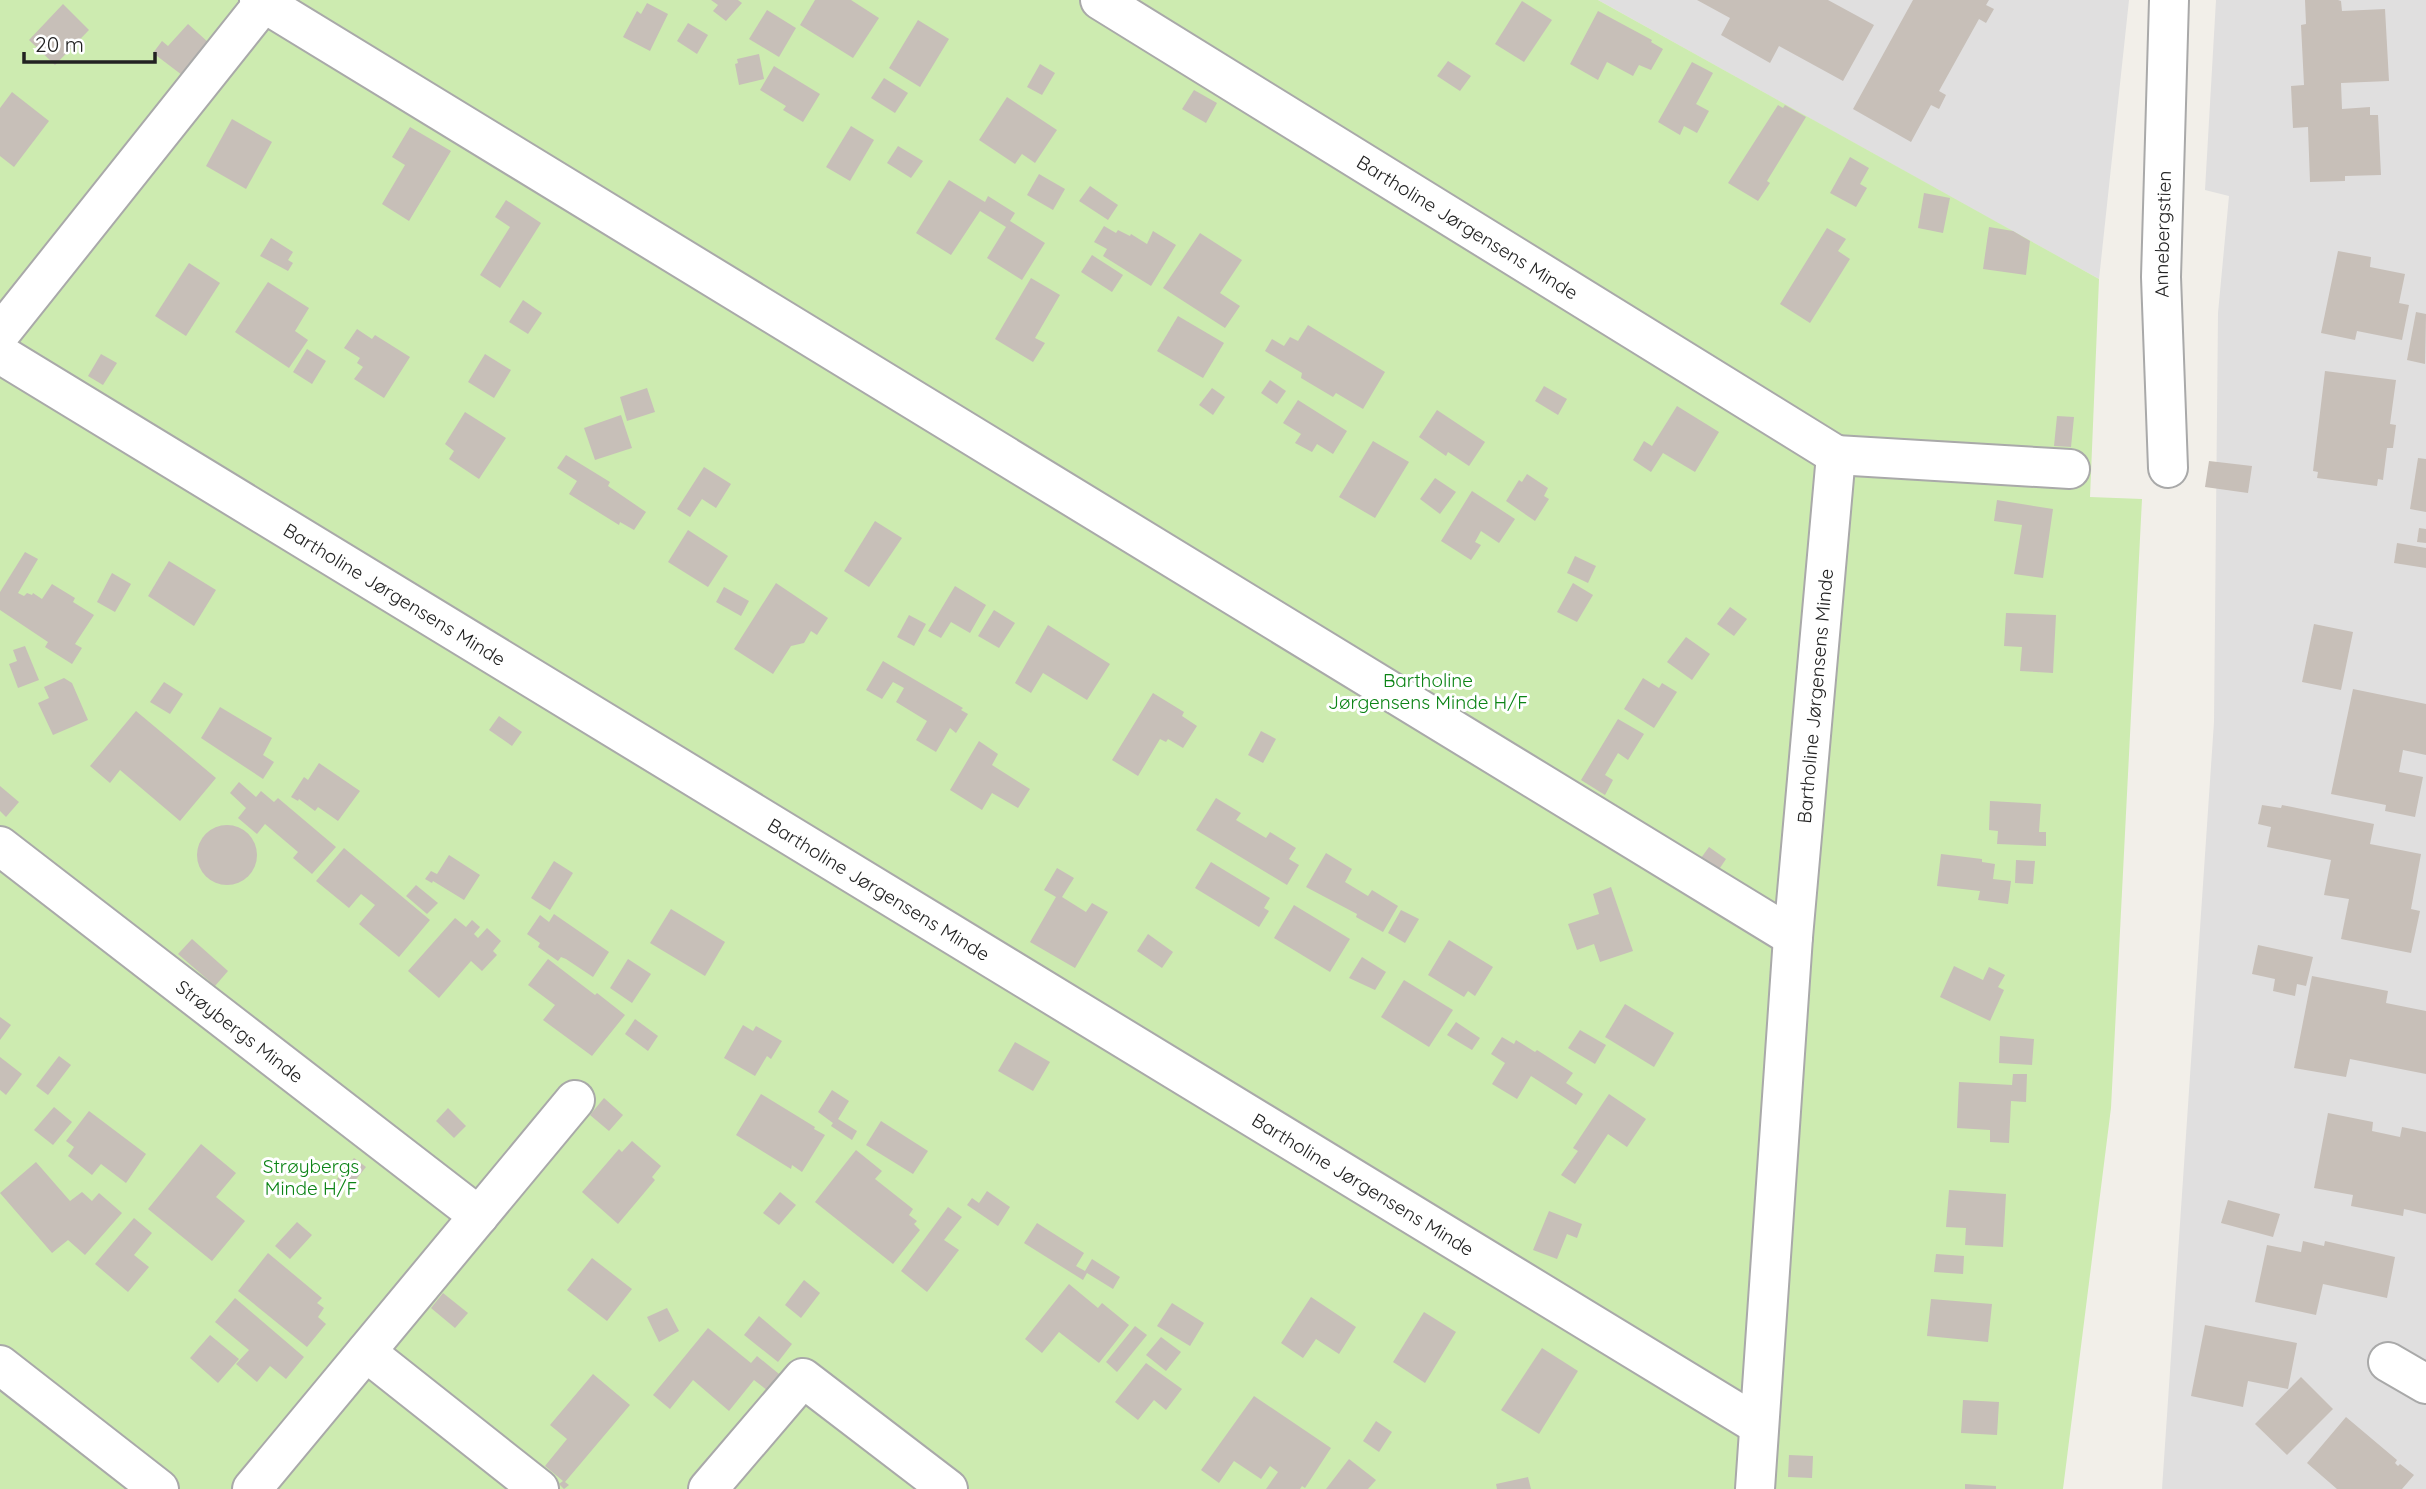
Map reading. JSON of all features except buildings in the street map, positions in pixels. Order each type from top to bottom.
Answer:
[{"type":"street","name":"Bartholine Jørgensens Minde","points":[[1100,0],[1836,455],[2070,469]]},
{"type":"street","name":"Annebergstien","points":[[2168,468],[2161,277],[2169,0]]},
{"type":"street","points":[[0,334],[262,1],[1793,937]]},
{"type":"street","name":"Bartholine Jørgensens Minde","points":[[0,354],[1758,1424]]},
{"type":"street","name":"Bartholine Jørgensens Minde","points":[[1755,1489],[1793,937],[1836,455]]},
{"type":"street","name":"Strøybergs Minde","points":[[0,846],[479,1216]]},
{"type":"street","points":[[252,1489],[575,1100]]},
{"type":"street","points":[[366,1352],[539,1489]]},
{"type":"street","points":[[2388,1362],[2426,1384]]},
{"type":"street","points":[[0,1365],[159,1489]]},
{"type":"street","points":[[708,1489],[803,1378],[948,1489]]},
{"type":"shaded area","points":[[1598,0],[2129,0],[2099,279],[2030,241]]},
{"type":"shaded area","points":[[2216,0],[2426,0],[2426,1489],[2162,1489],[2214,722],[2218,313],[2229,196],[2205,190]]},
{"type":"green space","name":"Bartholine Jørgensens Minde H/F","points":[[0,0],[1598,0],[2099,279],[2090,497],[2142,499],[2111,1108],[2063,1489],[0,1489]]},
{"type":"park label","name":"Strøybergs Minde H/F","points":[[311,1177]]}]
